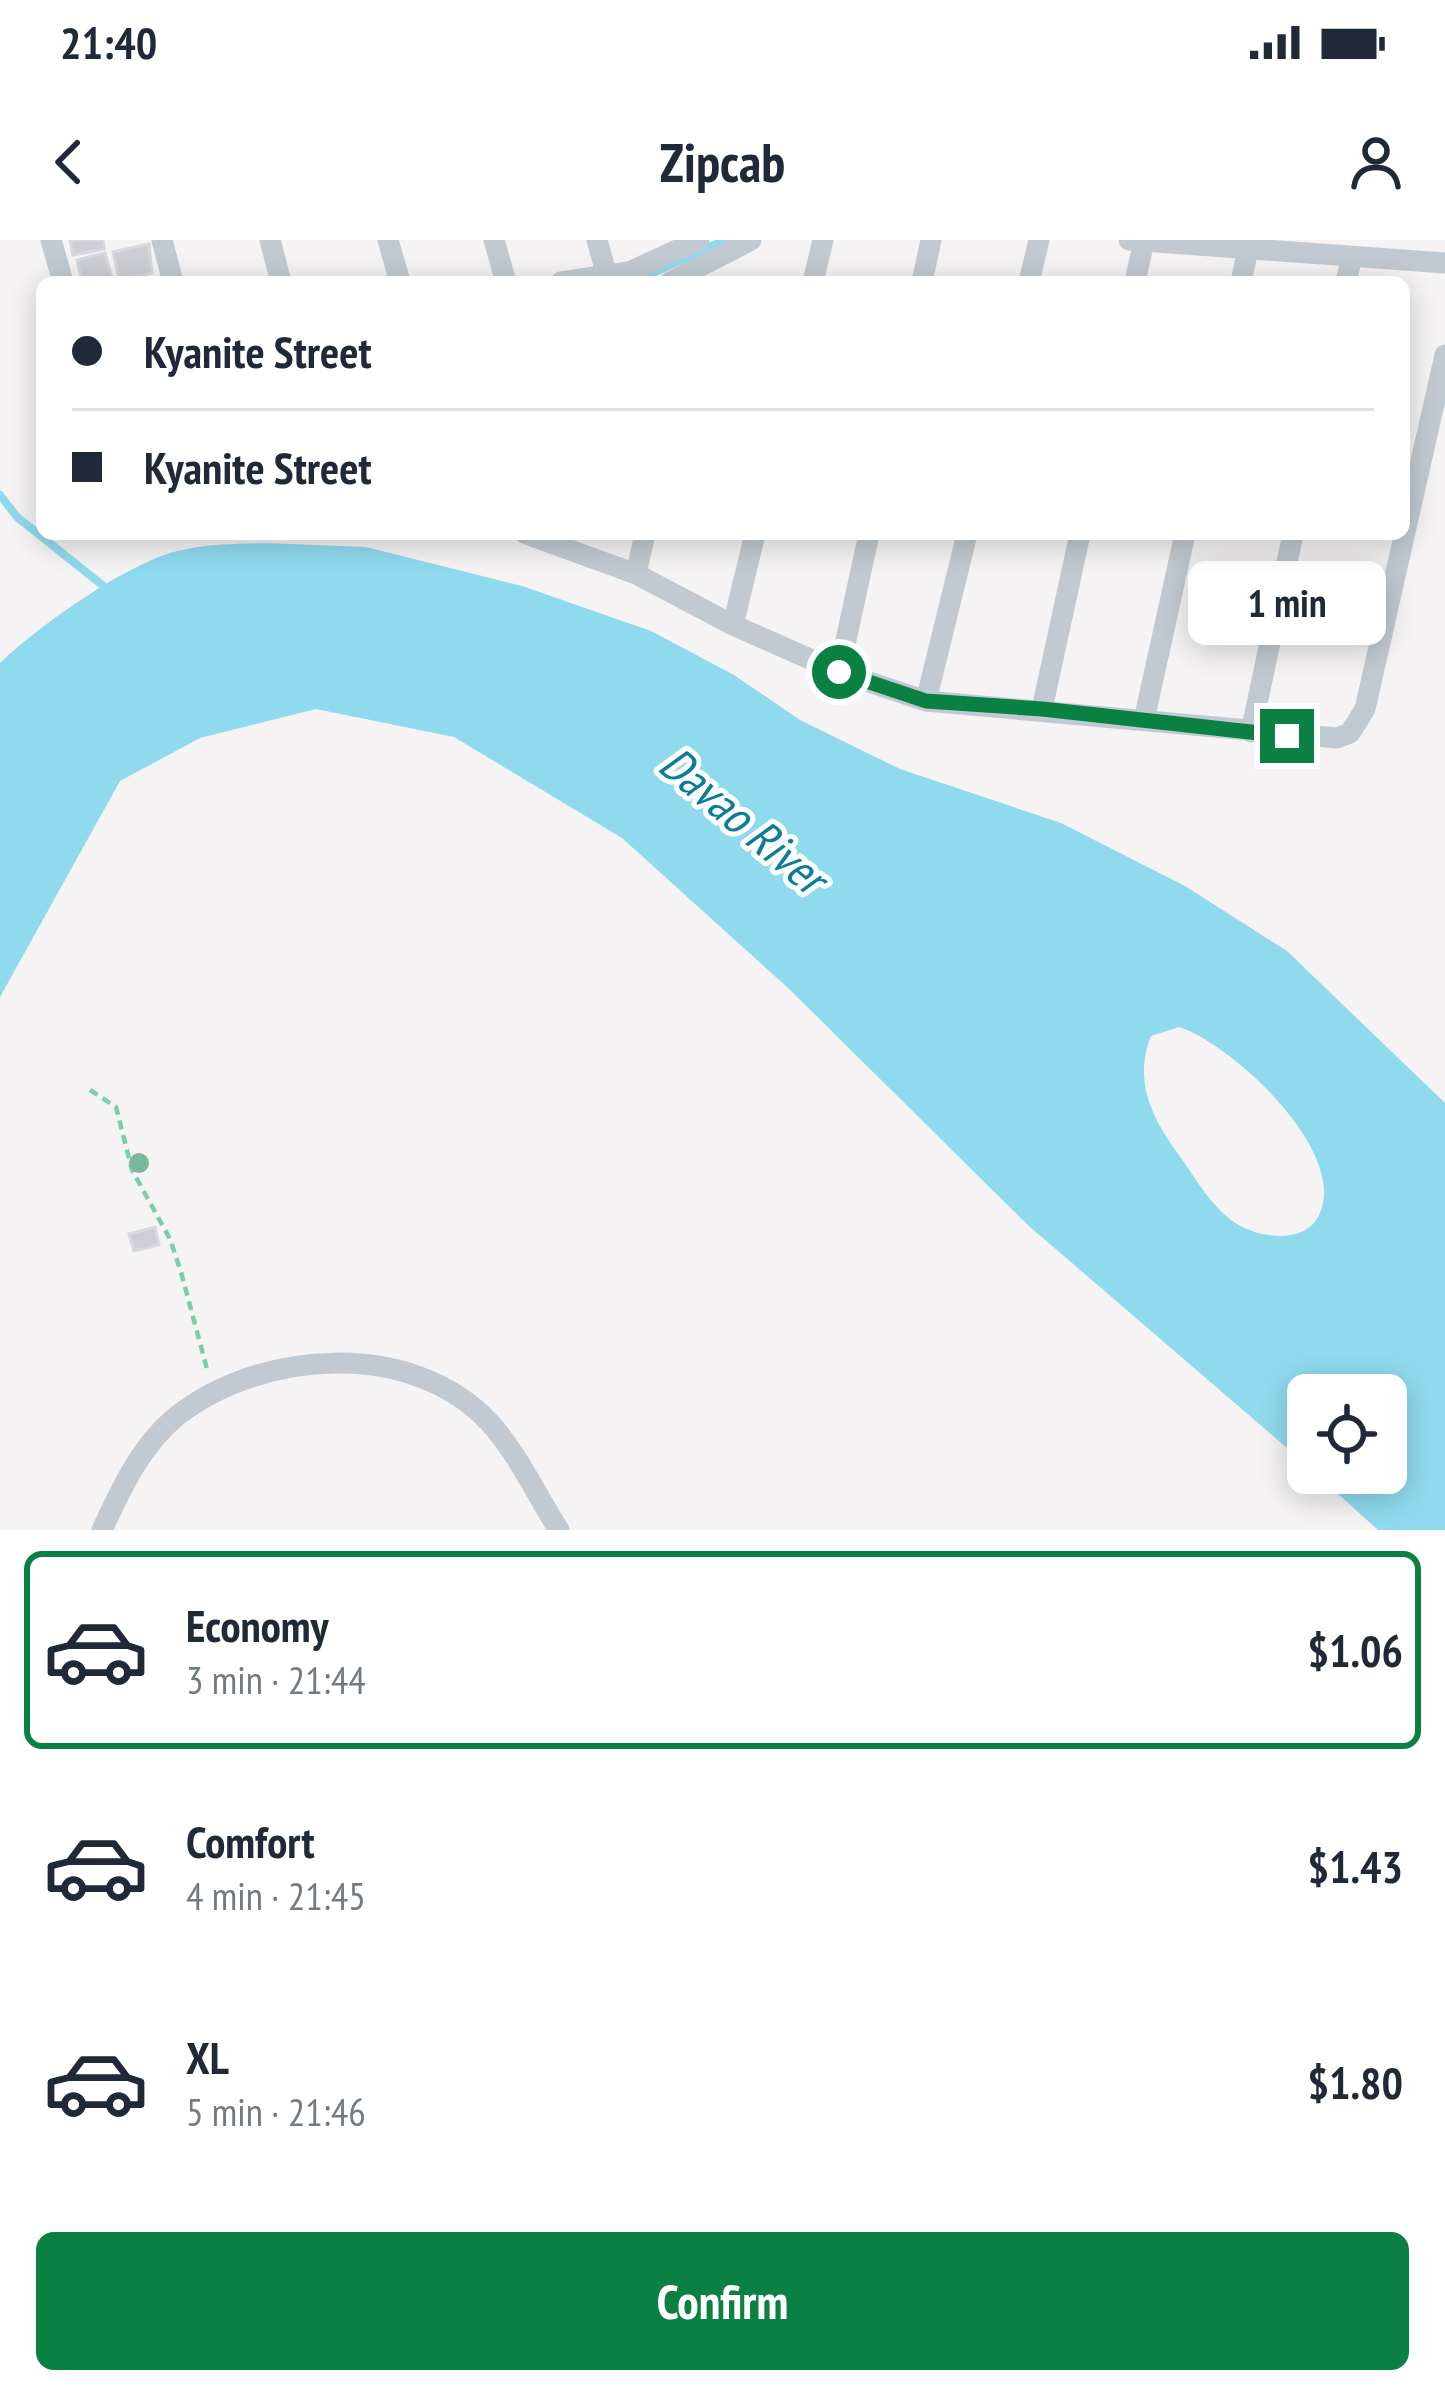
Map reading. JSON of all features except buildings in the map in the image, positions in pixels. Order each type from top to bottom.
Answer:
[{"type":"street","points":[[52,240],[61,276]]},
{"type":"street","points":[[162,240],[171,276]]},
{"type":"street","points":[[270,240],[279,276]]},
{"type":"street","points":[[388,240],[398,276]]},
{"type":"street","points":[[494,240],[504,276]]},
{"type":"street","points":[[597,240],[607,276]]},
{"type":"street","points":[[610,276],[699,240]]},
{"type":"street","points":[[707,272],[751,240]]},
{"type":"street","points":[[814,276],[823,240]]},
{"type":"street","points":[[923,276],[932,240]]},
{"type":"street","points":[[1030,276],[1039,240]]},
{"type":"street","points":[[1129,240],[1445,263]]},
{"type":"street","points":[[1137,276],[1144,241]]},
{"type":"street","points":[[1242,276],[1248,249]]},
{"type":"street","points":[[1347,276],[1352,256]]},
{"type":"street","points":[[1410,510],[1445,355]]},
{"type":"street","points":[[547,540],[636,574],[839,672],[926,701],[1323,739],[1350,733],[1365,709],[1403,540]]},
{"type":"street","points":[[636,574],[644,540]]},
{"type":"street","points":[[734,625],[753,540]]},
{"type":"street","points":[[839,672],[867,540]]},
{"type":"street","points":[[926,701],[966,540]]},
{"type":"street","points":[[1042,709],[1079,540]]},
{"type":"street","points":[[1144,720],[1184,540]]},
{"type":"street","points":[[1250,732],[1292,540]]},
{"type":"street","points":[[102,1530],[146,1447],[175,1417],[250,1375],[303,1365],[364,1365],[416,1377],[457,1396],[490,1423],[559,1530]]},
{"type":"path","points":[[90,1090],[116,1107],[132,1170],[163,1226],[181,1272],[213,1392]]},
{"type":"water","name":"Davao River","points":[[208,546],[366,547],[522,586],[651,631],[734,675],[800,720],[900,769],[1061,823],[1185,886],[1287,951],[1445,1103],[1445,1530],[1378,1530],[1338,1494],[1407,1494],[1407,1374],[1287,1374],[1287,1448],[1029,1226],[787,987],[622,838],[454,737],[316,709],[200,738],[120,781],[0,997],[0,663],[73,605],[116,578],[154,559]],"holes":[[[1179,1027],[1227,1054],[1280,1103],[1317,1160],[1324,1188],[1320,1213],[1304,1231],[1266,1235],[1231,1220],[1203,1189],[1161,1127],[1148,1098],[1144,1068],[1151,1036]]]},
{"type":"waterway","points":[[646,276],[725,240]]},
{"type":"waterway","points":[[0,495],[36,532]]},
{"type":"waterway","points":[[46,540],[111,592]]},
{"type":"route","points":[[839,672],[926,701],[1287,736]]}]
